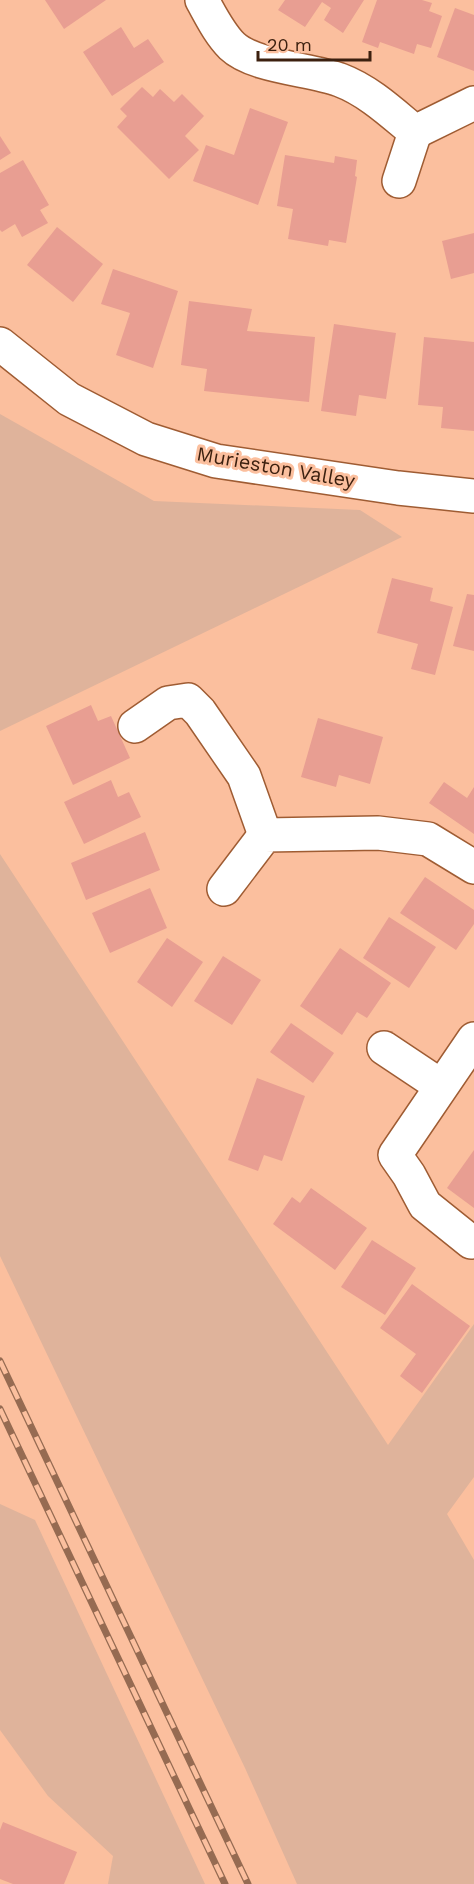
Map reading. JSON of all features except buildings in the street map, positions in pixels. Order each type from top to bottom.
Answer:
[{"type":"street","points":[[202,0],[219,31],[233,48],[253,58],[341,80],[373,97],[415,132]]},
{"type":"street","points":[[399,181],[415,132],[474,103]]},
{"type":"street","name":"Murieston Valley","points":[[0,344],[69,399],[146,439],[216,460],[398,488],[474,496]]},
{"type":"street","points":[[135,726],[168,703],[188,700],[200,712],[244,776],[265,835]]},
{"type":"street","points":[[265,835],[378,833],[428,838],[474,867]]},
{"type":"street","points":[[224,889],[265,835]]},
{"type":"street","points":[[471,1242],[425,1204],[395,1155],[474,1039]]},
{"type":"street","points":[[384,1048],[441,1086]]},
{"type":"shaded area","points":[[0,414],[154,501],[360,510],[402,537],[0,731]]},
{"type":"shaded area","points":[[0,854],[388,1445],[474,1324],[474,1477],[447,1514],[474,1560],[474,1884],[297,1884],[245,1768],[0,1256]]},
{"type":"shaded area","points":[[0,1504],[35,1520],[205,1884],[108,1884],[113,1856],[48,1796],[0,1730]]},
{"type":"railway","points":[[0,1361],[248,1884]]},
{"type":"railway","points":[[0,1409],[225,1884]]}]
